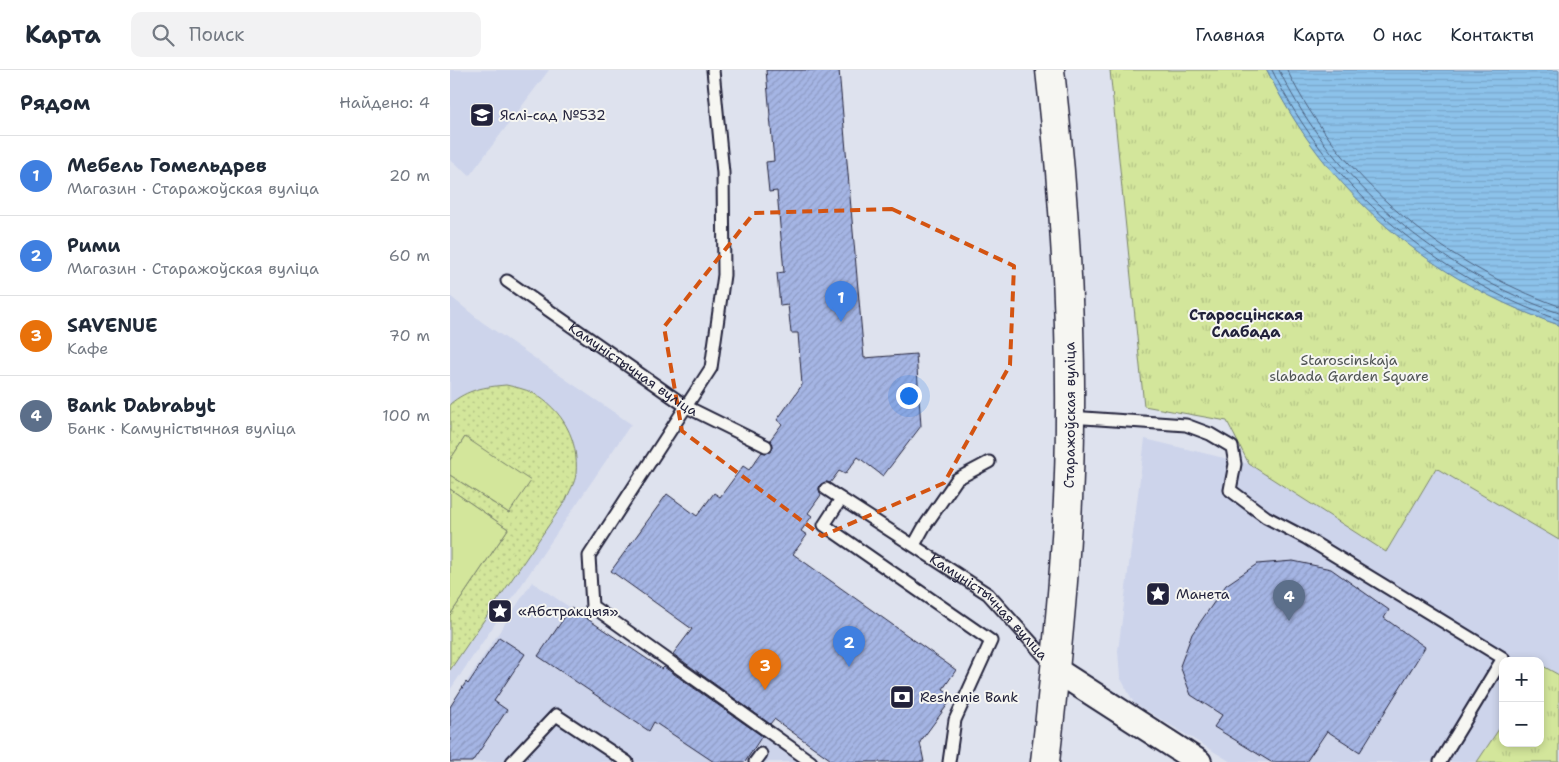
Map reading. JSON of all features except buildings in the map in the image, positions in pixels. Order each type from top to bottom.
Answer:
[{"type":"main road","name":"Старажоўская вуліца","points":[[1045,762],[1056,670],[1065,550],[1070,416],[1067,284],[1058,148],[1050,70]]},
{"type":"street","name":"Камуністычная вуліца","points":[[1056,670],[1199,762]]},
{"type":"lane","points":[[713,70],[724,173],[724,275],[711,368],[589,556],[592,606],[811,762]]},
{"type":"lane","name":"Камуністычная вуліца","points":[[507,281],[687,407],[766,446]]},
{"type":"lane","points":[[1070,416],[1186,425],[1210,434],[1232,447],[1234,464],[1230,490],[1266,516],[1306,538],[1503,658],[1440,762]]},
{"type":"lane","points":[[914,545],[957,479],[989,462]]},
{"type":"lane","name":"Камуністычная вуліца","points":[[826,489],[988,594],[1056,670]]},
{"type":"lane","points":[[841,499],[824,525],[991,641],[955,720],[949,762]]},
{"type":"lane","points":[[512,762],[556,715],[627,762]]},
{"type":"highlighted area","points":[[892,209],[1014,266],[1010,365],[944,483],[822,536],[682,431],[664,327],[754,213]]},
{"type":"shaded area","name":"Яслі-сад №532","points":[[450,70],[549,70],[470,175],[450,160]]},
{"type":"shaded area","points":[[450,296],[482,322],[631,424],[450,690]]},
{"type":"shaded area","points":[[1145,439],[1249,464],[1386,551],[1436,468],[1559,540],[1559,675],[1544,666],[1544,657],[1499,657],[1499,729],[1477,762],[1231,762],[1134,703],[1120,677],[1118,651]]},
{"type":"shaded area","points":[[532,582],[799,762],[450,762],[450,707]]},
{"type":"green space","name":"Staroscinskaja slabada Garden Square","points":[[1110,70],[1267,70],[1291,114],[1320,155],[1352,193],[1387,227],[1426,257],[1468,284],[1512,306],[1559,325],[1559,540],[1436,468],[1386,552],[1249,464],[1227,421],[1144,406]]},
{"type":"green space","points":[[506,385],[533,393],[544,400],[561,417],[572,438],[575,449],[576,474],[566,500],[450,670],[450,615],[508,529],[450,489],[450,475],[509,513],[465,437],[450,460],[450,404],[463,395],[476,390]]},
{"type":"green space","points":[[465,437],[531,481],[509,513],[450,475],[450,460]]},
{"type":"green space","points":[[450,489],[508,529],[450,615]]},
{"type":"green space","points":[[1544,667],[1559,675],[1559,762],[1477,762],[1499,729],[1499,747],[1544,747]]},
{"type":"water","points":[[1267,70],[1559,70],[1559,325],[1512,307],[1468,284],[1426,258],[1387,227],[1351,193],[1319,155],[1291,114]]},
{"type":"place","name":"Яслі-сад №532","points":[[482,115]]},
{"type":"place","name":"Мебель Гомельдрев","points":[[841,322]]},
{"type":"place","name":"Манета","points":[[1158,594]]},
{"type":"place","name":"«Абстракцыя»","points":[[500,611]]},
{"type":"place","name":"Bank Dabrabyt","points":[[1289,621]]},
{"type":"place","name":"Рими","points":[[849,667]]},
{"type":"place","name":"SAVENUE","points":[[765,690]]},
{"type":"place","name":"Reshenie Bank","points":[[902,697]]},
{"type":"district","name":"Старосцінская Слабада","points":[[1246,324]]}]
